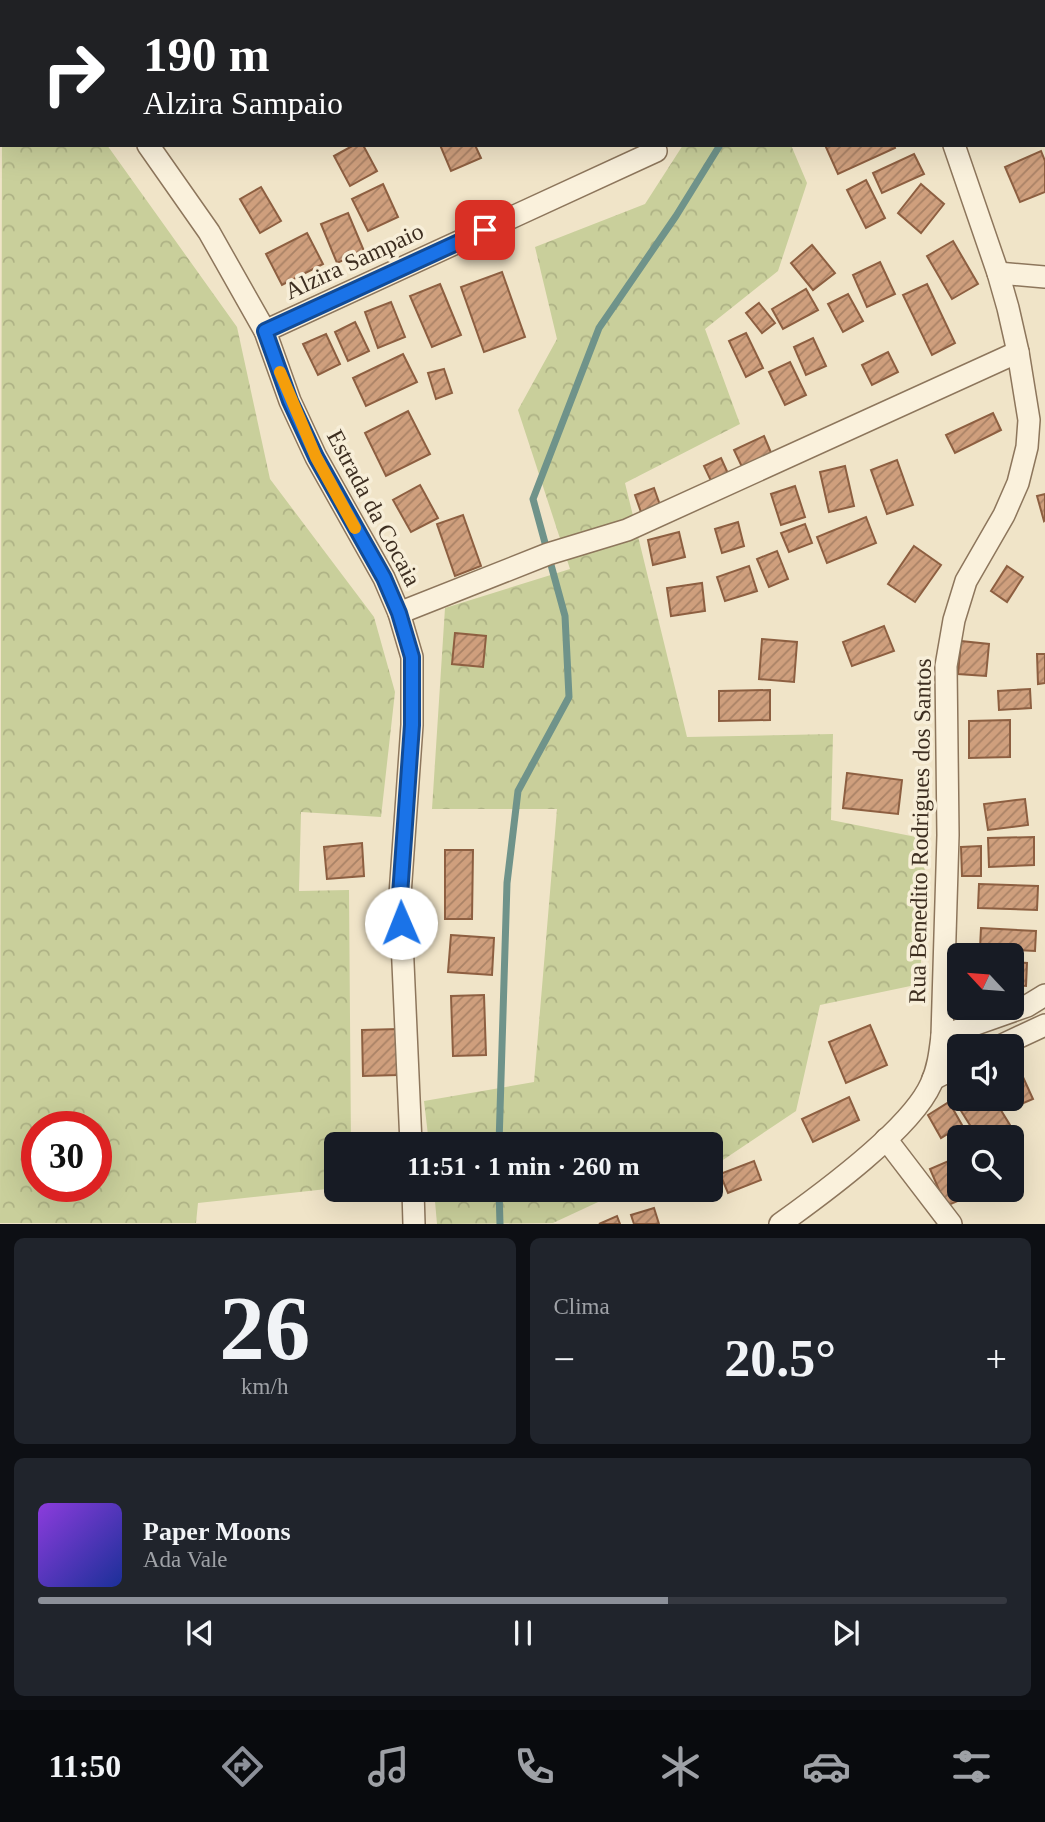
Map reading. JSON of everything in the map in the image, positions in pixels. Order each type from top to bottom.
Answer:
[{"type":"street","name":"Estrada da Cocaia","points":[[149,147],[209,232],[265,331],[290,401],[316,457],[384,578],[399,613],[412,657],[412,725],[400,895],[410,1132]]},
{"type":"street","name":"Rua Benedito Rodrigues dos Santos","points":[[780,1223],[807,1205],[886,1139],[919,1105],[938,1064],[942,1036],[948,835],[946,666],[954,620],[966,581],[1013,494],[1027,447],[1029,420],[1018,352],[998,273],[955,147]]},
{"type":"street","name":"Alzira Sampaio","points":[[265,331],[656,151]]},
{"type":"street","points":[[998,273],[1045,276]]},
{"type":"street","points":[[399,613],[548,554],[627,530],[1018,352]]},
{"type":"street","points":[[942,1036],[1027,1006],[1045,995]]},
{"type":"street","points":[[1024,1035],[1045,1025]]},
{"type":"street","points":[[933,1079],[947,1072]]},
{"type":"street","points":[[886,1139],[951,1223]]},
{"type":"street","points":[[413,1202],[414,1223]]},
{"type":"green space","points":[[2,147],[108,147],[237,327],[270,479],[374,617],[395,692],[381,817],[301,812],[299,891],[349,890],[351,1132],[324,1132],[324,1189],[198,1203],[196,1223],[0,1223]]},
{"type":"green space","points":[[682,147],[792,147],[807,183],[778,271],[705,329],[740,424],[625,483],[687,737],[833,734],[831,820],[926,839],[920,984],[820,1005],[796,1111],[723,1160],[723,1132],[428,1132],[424,1101],[534,1082],[557,809],[432,809],[445,608],[570,569],[518,410],[557,339],[535,247],[645,204]]},
{"type":"green space","points":[[435,1202],[598,1202],[553,1223],[437,1224]]},
{"type":"building","points":[[350,147],[364,147],[377,171],[350,186],[334,156]]},
{"type":"building","points":[[441,147],[476,147],[481,158],[451,171]]},
{"type":"building","points":[[826,147],[895,147],[895,148],[838,174]]},
{"type":"building","points":[[1041,151],[1045,161],[1045,192],[1020,202],[1005,167]]},
{"type":"building","points":[[914,154],[924,174],[882,193],[873,173]]},
{"type":"building","points":[[866,180],[885,218],[866,228],[847,190]]},
{"type":"building","points":[[383,184],[398,217],[368,231],[352,199]]},
{"type":"building","points":[[921,184],[944,204],[921,233],[898,213]]},
{"type":"building","points":[[261,187],[281,221],[260,233],[240,199]]},
{"type":"building","points":[[348,213],[364,251],[337,263],[321,224]]},
{"type":"building","points":[[307,233],[323,264],[282,285],[266,254]]},
{"type":"building","points":[[953,241],[978,284],[952,299],[927,256]]},
{"type":"building","points":[[812,245],[835,273],[813,290],[791,263]]},
{"type":"building","points":[[880,262],[895,294],[867,307],[853,275]]},
{"type":"building","points":[[502,272],[525,337],[484,352],[461,287]]},
{"type":"building","points":[[440,284],[461,335],[432,347],[410,296]]},
{"type":"building","points":[[927,284],[955,343],[932,355],[903,295]]},
{"type":"building","points":[[806,289],[818,310],[783,329],[772,309]]},
{"type":"building","points":[[848,294],[863,321],[843,332],[828,304]]},
{"type":"building","points":[[391,302],[405,337],[378,348],[365,312]]},
{"type":"building","points":[[759,303],[775,323],[762,333],[746,313]]},
{"type":"building","points":[[355,322],[369,351],[348,361],[335,332]]},
{"type":"building","points":[[746,333],[763,368],[746,377],[729,341]]},
{"type":"building","points":[[326,334],[340,364],[318,375],[303,344]]},
{"type":"building","points":[[813,338],[826,366],[806,375],[794,347]]},
{"type":"building","points":[[888,352],[898,372],[872,385],[862,365]]},
{"type":"building","points":[[403,354],[417,382],[366,406],[353,378]]},
{"type":"building","points":[[790,362],[806,395],[785,405],[769,372]]},
{"type":"building","points":[[444,369],[452,393],[436,399],[428,373]]},
{"type":"building","points":[[408,411],[430,454],[386,476],[365,433]]},
{"type":"building","points":[[993,413],[1001,430],[955,453],[946,435]]},
{"type":"building","points":[[764,436],[772,455],[743,469],[734,450]]},
{"type":"building","points":[[721,458],[730,478],[713,485],[704,466]]},
{"type":"building","points":[[897,460],[913,505],[887,514],[871,470]]},
{"type":"building","points":[[845,466],[854,506],[829,512],[820,472]]},
{"type":"building","points":[[420,485],[438,518],[411,532],[393,500]]},
{"type":"building","points":[[795,486],[805,517],[781,525],[771,494]]},
{"type":"building","points":[[654,488],[661,508],[642,515],[635,495]]},
{"type":"building","points":[[1045,494],[1045,520],[1044,521],[1037,496]]},
{"type":"building","points":[[463,515],[481,566],[455,576],[437,524]]},
{"type":"building","points":[[866,517],[876,543],[827,563],[817,537]]},
{"type":"building","points":[[738,522],[744,546],[722,553],[715,529]]},
{"type":"building","points":[[805,524],[812,543],[789,552],[781,533]]},
{"type":"building","points":[[679,532],[685,557],[653,565],[648,540]]},
{"type":"building","points":[[914,546],[941,565],[915,602],[888,584]]},
{"type":"building","points":[[777,551],[788,579],[769,587],[757,559]]},
{"type":"building","points":[[749,566],[757,591],[725,601],[717,577]]},
{"type":"building","points":[[1007,566],[1023,577],[1007,602],[991,591]]},
{"type":"building","points":[[702,583],[705,611],[671,616],[667,588]]},
{"type":"building","points":[[884,626],[894,651],[852,666],[843,642]]},
{"type":"building","points":[[455,633],[486,636],[483,667],[452,664]]},
{"type":"building","points":[[762,639],[797,642],[794,682],[759,679]]},
{"type":"building","points":[[961,641],[989,644],[986,676],[958,674]]},
{"type":"building","points":[[1037,654],[1045,654],[1045,683],[1038,684]]},
{"type":"building","points":[[1030,689],[1031,708],[999,710],[998,691]]},
{"type":"building","points":[[770,690],[770,720],[719,721],[719,691]]},
{"type":"building","points":[[1010,720],[1010,757],[969,758],[969,721]]},
{"type":"building","points":[[847,773],[902,780],[898,814],[843,808]]},
{"type":"building","points":[[1025,799],[1028,825],[988,830],[984,804]]},
{"type":"building","points":[[1034,837],[1034,865],[989,867],[988,838]]},
{"type":"building","points":[[362,843],[364,876],[327,879],[324,847]]},
{"type":"building","points":[[981,846],[981,876],[962,876],[961,847]]},
{"type":"building","points":[[445,850],[473,850],[472,919],[445,919]]},
{"type":"building","points":[[979,884],[1038,886],[1037,910],[978,908]]},
{"type":"building","points":[[981,928],[1036,931],[1035,951],[1024,950],[1024,943],[980,943]]},
{"type":"building","points":[[451,935],[494,938],[492,975],[448,972]]},
{"type":"building","points":[[1024,963],[1027,963],[1024,986]]},
{"type":"building","points":[[484,995],[486,1055],[453,1056],[451,996]]},
{"type":"building","points":[[870,1025],[887,1065],[846,1083],[829,1042]]},
{"type":"building","points":[[398,1029],[398,1075],[363,1076],[362,1030]]},
{"type":"building","points":[[1024,1079],[1033,1099],[1024,1103]]},
{"type":"building","points":[[849,1097],[859,1120],[813,1142],[802,1119]]},
{"type":"building","points":[[947,1103],[947,1111],[954,1111],[962,1125],[947,1125],[947,1134],[941,1138],[928,1115]]},
{"type":"building","points":[[961,1111],[1001,1111],[1010,1125],[970,1125]]},
{"type":"building","points":[[754,1161],[761,1180],[728,1193],[723,1173]]},
{"type":"building","points":[[947,1162],[947,1202],[955,1202],[946,1206],[930,1169]]},
{"type":"building","points":[[654,1208],[659,1224],[634,1224],[631,1215]]},
{"type":"building","points":[[617,1216],[620,1224],[599,1224]]},
{"type":"waterway","points":[[499,1132],[507,883],[518,791],[569,697],[565,616],[533,499],[599,328],[676,216],[719,147]]},
{"type":"waterway","points":[[499,1202],[500,1224]]},
{"type":"slow traffic","points":[[280,372],[290,401],[316,457],[355,528]]},
{"type":"route","points":[[401,923],[400,895],[412,725],[412,657],[399,613],[384,578],[316,457],[290,401],[265,331],[485,230]]}]
